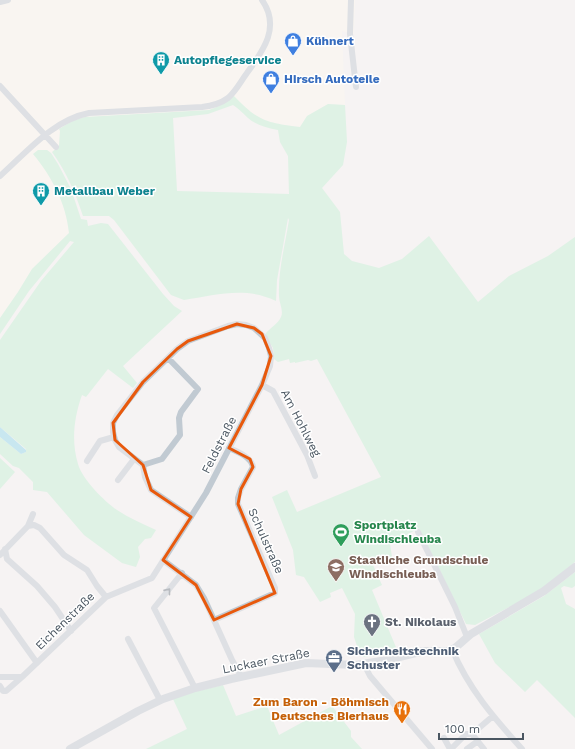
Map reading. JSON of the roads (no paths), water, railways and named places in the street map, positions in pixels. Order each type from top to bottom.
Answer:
[{"type":"street","points":[[0,2],[8,0]]},
{"type":"street","points":[[0,176],[45,135],[64,121],[80,115],[89,113],[202,107],[220,103],[228,98],[234,92],[266,45],[269,36],[270,24],[267,9],[262,0]]},
{"type":"street","points":[[351,0],[350,34],[356,87]]},
{"type":"street","points":[[0,86],[56,147]]},
{"type":"street","name":"Feldstraße","points":[[164,560],[206,493],[262,385],[270,366],[271,356],[262,334],[254,328],[237,324],[188,341],[168,358]]},
{"type":"street","points":[[143,465],[162,459],[180,435],[181,412],[198,390],[168,358],[143,382],[117,416],[113,423],[114,437],[119,447],[143,465],[145,477],[151,490],[191,517]]},
{"type":"street","name":"Am Hohlweg","points":[[262,385],[273,391],[307,456],[315,476]]},
{"type":"street","points":[[87,461],[100,441],[114,437]]},
{"type":"street","name":"Schulstraße","points":[[214,620],[275,593],[275,588],[238,504],[238,498],[253,468],[252,463],[250,459],[229,448]]},
{"type":"street","points":[[118,480],[134,458]]},
{"type":"street","points":[[0,555],[28,526],[33,514],[40,528],[64,555],[87,570],[106,597]]},
{"type":"street","points":[[28,526],[34,525],[40,528]]},
{"type":"street","points":[[418,532],[455,607],[467,637]]},
{"type":"street","points":[[5,549],[7,559],[46,596],[71,631]]},
{"type":"street","points":[[0,558],[7,559]]},
{"type":"street","points":[[164,560],[196,585],[204,598],[232,660],[241,676]]},
{"type":"street","name":"Eichenstraße","points":[[0,686],[2,691],[6,691],[106,597],[152,578],[164,560]]},
{"type":"street","points":[[522,749],[492,716],[471,686],[458,664],[452,650],[467,637],[544,591],[575,567]]},
{"type":"street","points":[[182,573],[154,608],[195,688]]},
{"type":"street","points":[[0,611],[37,663]]},
{"type":"street","points":[[128,639],[160,700]]},
{"type":"street","name":"Luckaer Straße","points":[[70,749],[160,700],[195,688],[241,676],[306,663],[348,665],[364,664],[424,651],[452,650]]},
{"type":"street","points":[[364,664],[370,676],[432,749]]},
{"type":"street","points":[[0,676],[22,677]]},
{"type":"street","points":[[444,738],[450,749],[466,734],[472,734],[492,716]]},
{"type":"street","points":[[472,734],[484,749]]},
{"type":"street","points":[[467,749],[478,741]]},
{"type":"water","points":[[0,427],[26,450],[26,452],[21,454],[0,437]]},
{"type":"place","name":"Kühnert","points":[[293,56]]},
{"type":"place","name":"Autopflegeservice","points":[[161,75]]},
{"type":"place","name":"Hirsch Autoteile","points":[[271,94]]},
{"type":"place","name":"Metallbau Weber","points":[[41,206]]},
{"type":"place","name":"Sportplatz Windischleuba","points":[[341,547]]},
{"type":"place","name":"Staatliche Grundschule Windischleuba","points":[[336,582]]},
{"type":"place","name":"St. Nikolaus","points":[[372,637]]},
{"type":"place","name":"Sicherheitstechnik Schuster","points":[[334,673]]},
{"type":"place","name":"Zum Baron - Böhmisch Deutsches Bierhaus","points":[[402,724]]}]
